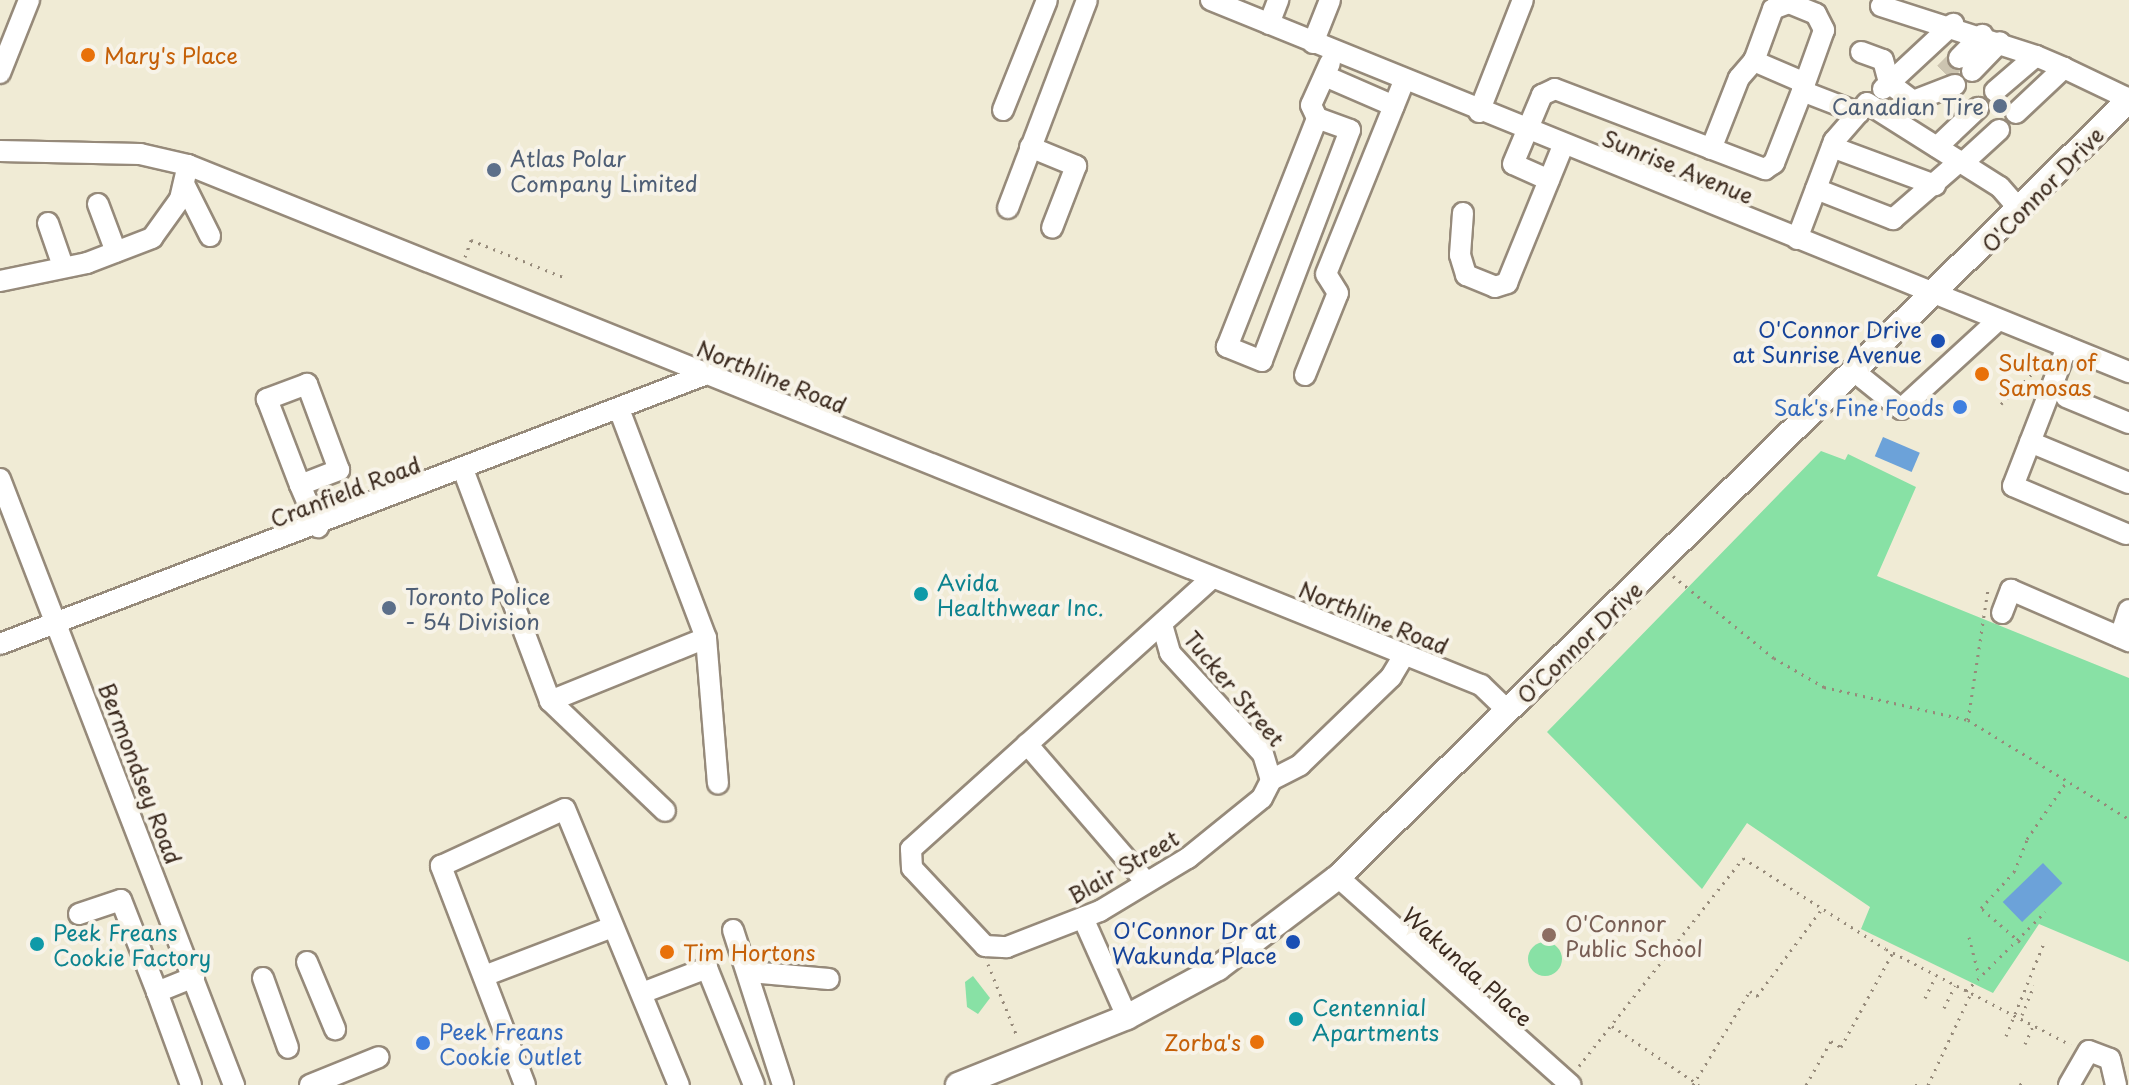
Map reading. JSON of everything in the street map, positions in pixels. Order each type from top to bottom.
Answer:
[{"type":"main road","name":"O'Connor Drive","points":[[958,1085],[1127,1017],[1218,968],[1338,877],[1936,295],[2129,99]]},
{"type":"street","points":[[0,73],[29,0]]},
{"type":"street","points":[[1003,110],[1047,0]]},
{"type":"street","points":[[1008,208],[1087,0]]},
{"type":"street","name":"Sunrise Avenue","points":[[1211,0],[1479,112],[2129,372]]},
{"type":"street","points":[[1269,24],[1278,0]]},
{"type":"street","points":[[1313,43],[1330,0]]},
{"type":"street","points":[[1479,112],[1523,0]]},
{"type":"street","points":[[1549,180],[1513,164],[1542,95],[1555,89],[1711,149],[1765,169],[1774,163],[1824,30],[1816,14],[1789,3],[1773,9],[1754,61],[1739,78],[1711,149]]},
{"type":"street","points":[[1881,6],[1953,24],[2036,56],[2129,99]]},
{"type":"street","points":[[1797,239],[1832,147],[1863,108],[1953,24]]},
{"type":"street","points":[[1965,64],[1991,39]]},
{"type":"street","points":[[1317,118],[1227,347],[1262,361],[1350,130],[1317,118],[1311,105],[1334,51]]},
{"type":"street","points":[[1861,52],[1883,60],[1889,83],[1913,101],[1926,98],[1949,79]]},
{"type":"street","points":[[1995,91],[2036,56]]},
{"type":"street","points":[[1754,61],[1803,87],[1863,108],[1937,147],[1962,162],[2020,210]]},
{"type":"street","points":[[2016,113],[2064,68]]},
{"type":"street","points":[[1325,76],[1387,104]]},
{"type":"street","points":[[1305,375],[1338,293],[1326,274],[1398,78]]},
{"type":"street","points":[[1937,147],[1978,108]]},
{"type":"street","points":[[1816,189],[1893,219],[1999,130]]},
{"type":"street","points":[[1463,213],[1460,255],[1466,275],[1495,287],[1507,283],[1563,146]]},
{"type":"street","points":[[1030,147],[1076,166],[1052,228]]},
{"type":"street","points":[[1832,147],[1935,185]]},
{"type":"street","name":"Northline Road","points":[[0,151],[140,154],[186,175],[458,275],[1481,685],[1508,711]]},
{"type":"street","points":[[186,175],[210,236]]},
{"type":"street","points":[[0,281],[116,252],[152,238],[186,175]]},
{"type":"street","points":[[98,204],[116,252]]},
{"type":"street","points":[[48,223],[63,266]]},
{"type":"street","points":[[1855,372],[1901,409],[1998,320]]},
{"type":"street","points":[[2067,347],[2013,486],[2128,533]]},
{"type":"street","name":"Cranfield Road","points":[[0,644],[464,472],[704,375]]},
{"type":"street","points":[[300,485],[339,470],[307,384],[267,399],[300,485],[318,527]]},
{"type":"street","points":[[2066,397],[2129,423]]},
{"type":"street","points":[[619,409],[706,638],[718,784]]},
{"type":"street","points":[[2030,442],[2129,483]]},
{"type":"street","points":[[464,472],[550,701],[665,811]]},
{"type":"street","name":"Bermondsey Road","points":[[1,483],[7,516],[57,623],[234,1085]]},
{"type":"street","name":"Blair Street","points":[[1212,578],[1163,628],[1027,744],[909,856],[985,946],[1007,947],[1083,918],[1213,838],[1262,798],[1271,780],[1300,765],[1391,677],[1404,655]]},
{"type":"street","points":[[2002,613],[2011,590],[2124,639],[2129,610]]},
{"type":"street","name":"Tucker Street","points":[[1163,628],[1170,653],[1263,754],[1271,780]]},
{"type":"street","points":[[550,701],[706,638]]},
{"type":"street","points":[[1027,744],[1146,882]]},
{"type":"street","points":[[525,1085],[441,866],[565,809],[610,928],[642,993],[679,1085]]},
{"type":"street","name":"Wakunda Place","points":[[1338,877],[1571,1085]]},
{"type":"street","points":[[79,914],[121,900],[191,1085]]},
{"type":"street","points":[[1083,918],[1127,1017]]},
{"type":"street","points":[[484,976],[610,928]]},
{"type":"street","points":[[733,930],[761,1002],[754,1010],[783,1085]]},
{"type":"street","points":[[307,962],[335,1029]]},
{"type":"street","points":[[642,993],[707,968],[754,1085]]},
{"type":"street","points":[[750,972],[829,979]]},
{"type":"street","points":[[157,992],[194,977]]},
{"type":"street","points":[[263,978],[288,1048]]},
{"type":"street","points":[[2069,1085],[2080,1057],[2089,1051],[2110,1059],[2116,1085]]},
{"type":"street","points":[[310,1085],[379,1057]]},
{"type":"path","points":[[458,275],[473,235]]},
{"type":"path","points":[[471,240],[563,277]]},
{"type":"path","points":[[2001,404],[2046,360]]},
{"type":"path","points":[[1658,564],[1774,658],[1824,687],[1968,720],[2129,819]]},
{"type":"path","points":[[1968,720],[1988,589]]},
{"type":"path","points":[[2020,942],[1981,908],[2014,872],[2027,839],[2067,781]]},
{"type":"path","points":[[1579,1066],[1743,858],[1821,910],[1893,952],[1966,991],[2063,1035],[2080,1057]]},
{"type":"path","points":[[1612,1026],[1696,1084],[1750,991],[1757,996],[1821,910]]},
{"type":"path","points":[[1966,991],[2020,942],[2045,912]]},
{"type":"path","points":[[1969,937],[1980,978]]},
{"type":"path","points":[[2006,1036],[2044,943]]},
{"type":"path","points":[[1806,1085],[1831,1041],[1841,1047],[1893,952]]},
{"type":"path","points":[[987,961],[1017,1036]]},
{"type":"path","points":[[1925,998],[1936,975]]},
{"type":"path","points":[[1944,1008],[1955,985]]},
{"type":"path","points":[[2022,1016],[2034,985]]},
{"type":"path","points":[[1928,1085],[1971,993]]},
{"type":"path","points":[[2025,1044],[2035,1022]]},
{"type":"green space","points":[[1821,451],[1845,460],[1848,454],[1916,487],[1877,576],[2129,678],[2129,962],[2039,924],[1993,993],[1861,929],[1870,907],[1747,823],[1702,889],[1547,732]]},
{"type":"green space","points":[[1545,942],[1557,947],[1562,959],[1557,971],[1545,976],[1533,971],[1528,959],[1533,947]]},
{"type":"green space","points":[[973,976],[990,998],[978,1014],[967,1007],[965,982]]},
{"type":"water","points":[[1883,437],[1920,453],[1912,472],[1875,456]]},
{"type":"water","points":[[2043,863],[2062,883],[2022,922],[2003,902]]},
{"type":"tunnel","points":[[1944,73],[1959,58]]},
{"type":"place","name":"Mary's Place","points":[[88,55]]},
{"type":"place","name":"Canadian Tire","points":[[2000,106]]},
{"type":"place","name":"Atlas Polar Company Limited","points":[[494,170]]},
{"type":"place","name":"O'Connor Drive at Sunrise Avenue","points":[[1938,341]]},
{"type":"place","name":"Sultan of Samosas","points":[[1982,374]]},
{"type":"place","name":"Sak's Fine Foods","points":[[1960,407]]},
{"type":"place","name":"Avida Healthwear Inc.","points":[[921,594]]},
{"type":"place","name":"Toronto Police - 54 Division","points":[[389,608]]},
{"type":"place","name":"O'Connor Public School","points":[[1549,935]]},
{"type":"place","name":"O'Connor Dr at Wakunda Place","points":[[1293,942]]},
{"type":"place","name":"Peek Freans Cookie Factory","points":[[37,944]]},
{"type":"place","name":"Tim Hortons","points":[[667,952]]},
{"type":"place","name":"Centennial Apartments","points":[[1296,1019]]},
{"type":"place","name":"Zorba's","points":[[1257,1042]]},
{"type":"place","name":"Peek Freans Cookie Outlet","points":[[423,1043]]}]
